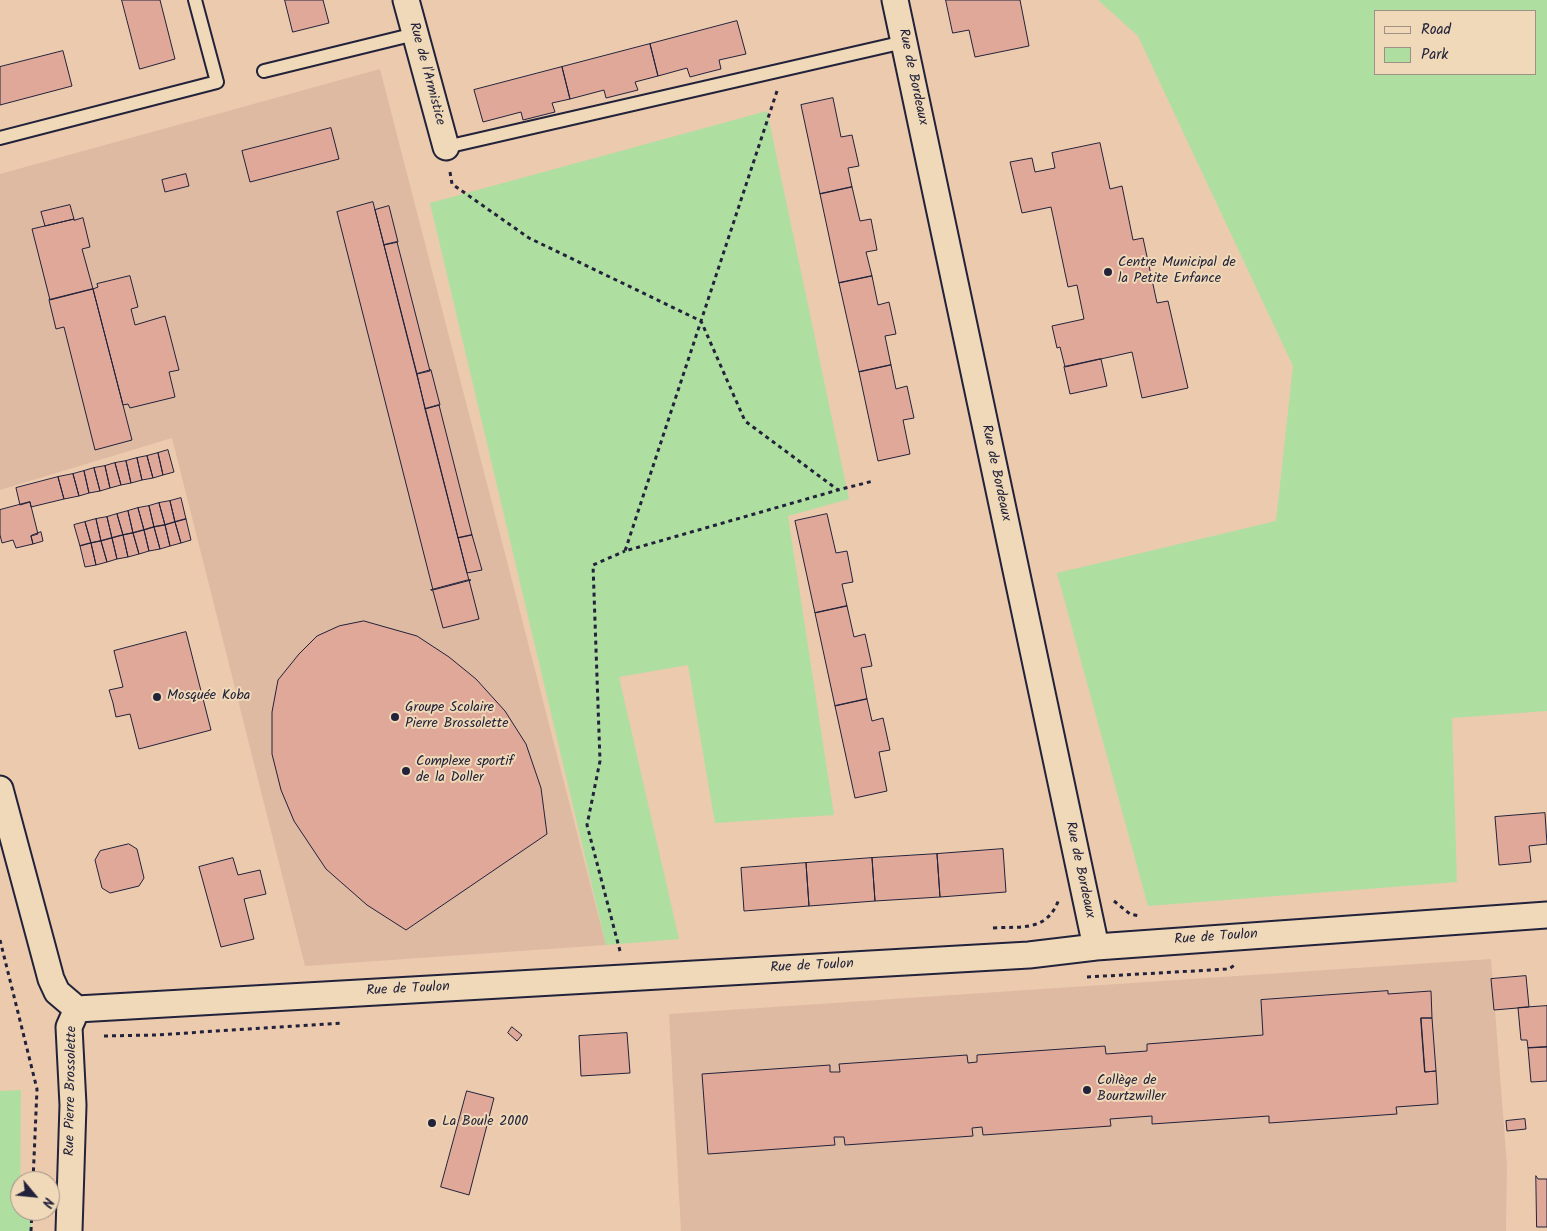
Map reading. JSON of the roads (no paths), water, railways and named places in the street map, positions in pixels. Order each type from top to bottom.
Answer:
[{"type":"street","name":"Rue de l'Armistice","points":[[406,0],[446,147]]},
{"type":"street","name":"Rue de Bordeaux","points":[[895,0],[1096,947]]},
{"type":"street","name":"Rue Pierre Brossolette","points":[[0,789],[4,817],[51,979],[57,992],[77,1009],[69,1026],[73,1105],[69,1231]]},
{"type":"street","name":"Rue de Toulon","points":[[77,1009],[1028,955],[1096,947],[1547,915]]},
{"type":"lane","points":[[0,138],[217,82],[195,0]]},
{"type":"lane","points":[[264,71],[415,34]]},
{"type":"lane","points":[[446,147],[904,42]]},
{"type":"place","name":"Centre Municipal de la Petite Enfance","points":[[1108,272]]},
{"type":"place","name":"Mosquée Koba","points":[[157,697]]},
{"type":"place","name":"Groupe Scolaire Pierre Brossolette","points":[[395,717]]},
{"type":"place","name":"Complexe sportif de la Doller","points":[[406,771]]},
{"type":"place","name":"Collège de Bourtzwiller","points":[[1087,1090]]},
{"type":"place","name":"La Boule 2000","points":[[432,1123]]}]
